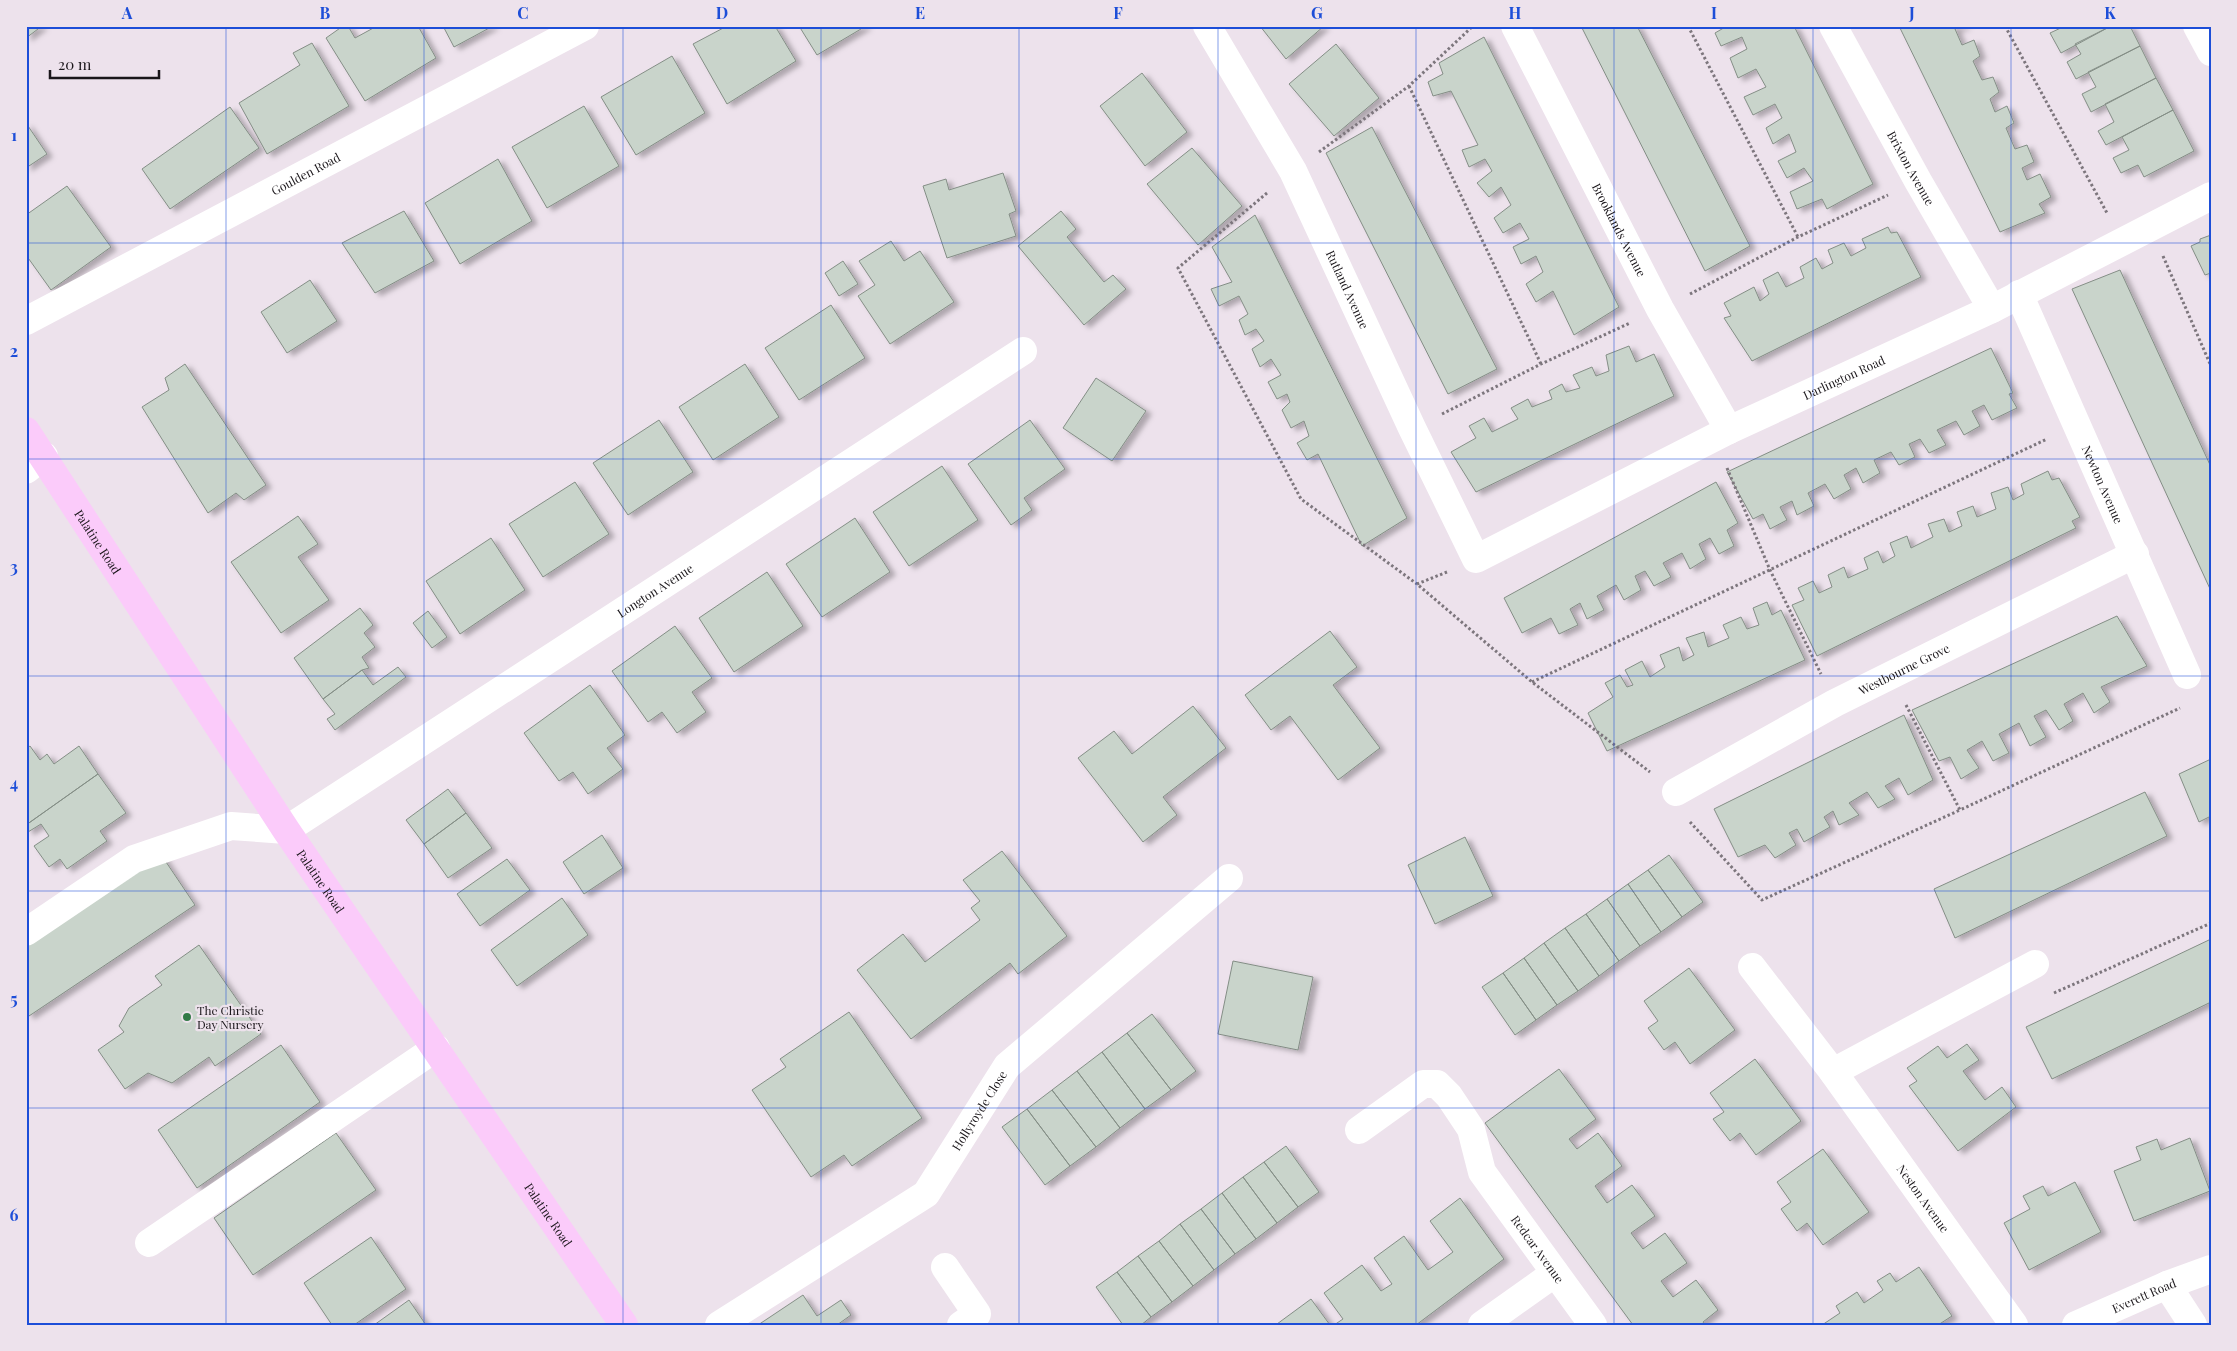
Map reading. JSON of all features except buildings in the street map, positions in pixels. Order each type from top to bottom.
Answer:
[{"type":"main road","name":"Palatine Road","points":[[26,431],[35,463],[624,1325]]},
{"type":"street","name":"Goulden Road","points":[[26,321],[585,26]]},
{"type":"street","name":"Rutland Avenue","points":[[1207,26],[1293,171],[1412,428],[1476,560]]},
{"type":"street","name":"Brooklands Avenue","points":[[1515,26],[1660,309],[1721,434]]},
{"type":"street","name":"Brixton Avenue","points":[[1833,26],[1918,181],[1992,309]]},
{"type":"street","points":[[2197,26],[2211,52]]},
{"type":"street","name":"Darlington Road","points":[[1476,560],[1721,434],[1992,309],[2122,240],[2211,196]]},
{"type":"street","name":"Newton Avenue","points":[[2019,294],[2075,426],[2187,675]]},
{"type":"street","name":"Longton Avenue","points":[[286,830],[1023,351]]},
{"type":"street","name":"Westbourne Grove","points":[[1676,792],[1835,703],[2134,554]]},
{"type":"street","points":[[26,932],[134,858],[232,826],[286,830]]},
{"type":"street","name":"Hollyroyde Close","points":[[719,1325],[926,1194],[1007,1066],[1228,878]]},
{"type":"street","points":[[1833,1072],[2035,964]]},
{"type":"street","name":"Neston Avenue","points":[[1752,967],[1833,1072],[2014,1325]]},
{"type":"street","points":[[149,1243],[436,1048]]},
{"type":"street","name":"Redcar Avenue","points":[[1359,1130],[1423,1084],[1437,1084],[1449,1096],[1471,1129],[1482,1172],[1593,1325]]},
{"type":"street","points":[[945,1268],[977,1314],[961,1325]]},
{"type":"street","name":"Everett Road","points":[[2076,1325],[2167,1285],[2211,1269]]},
{"type":"street","points":[[1482,1325],[1555,1273]]},
{"type":"street","points":[[2167,1285],[2193,1325]]},
{"type":"path","points":[[1473,26],[1408,86],[1293,171],[1178,268],[1301,499],[1417,584],[1532,682],[1676,792],[1675,806],[1762,900],[2200,698],[2187,675]]},
{"type":"path","points":[[1688,26],[1798,237]]},
{"type":"path","points":[[2005,26],[2122,240]]},
{"type":"path","points":[[1408,86],[1541,364]]},
{"type":"path","points":[[1412,428],[1541,364],[1660,309],[1798,237],[1918,181]]},
{"type":"path","points":[[2150,227],[2211,366]]},
{"type":"path","points":[[1532,682],[2075,426]]},
{"type":"path","points":[[1721,434],[1770,570],[1835,703]]},
{"type":"path","points":[[1417,584],[1476,560]]},
{"type":"path","points":[[1891,675],[1960,810]]},
{"type":"path","points":[[2035,964],[2053,994],[2211,923]]},
{"type":"place","name":"The Christie Day Nursery","points":[[187,1017]]}]
